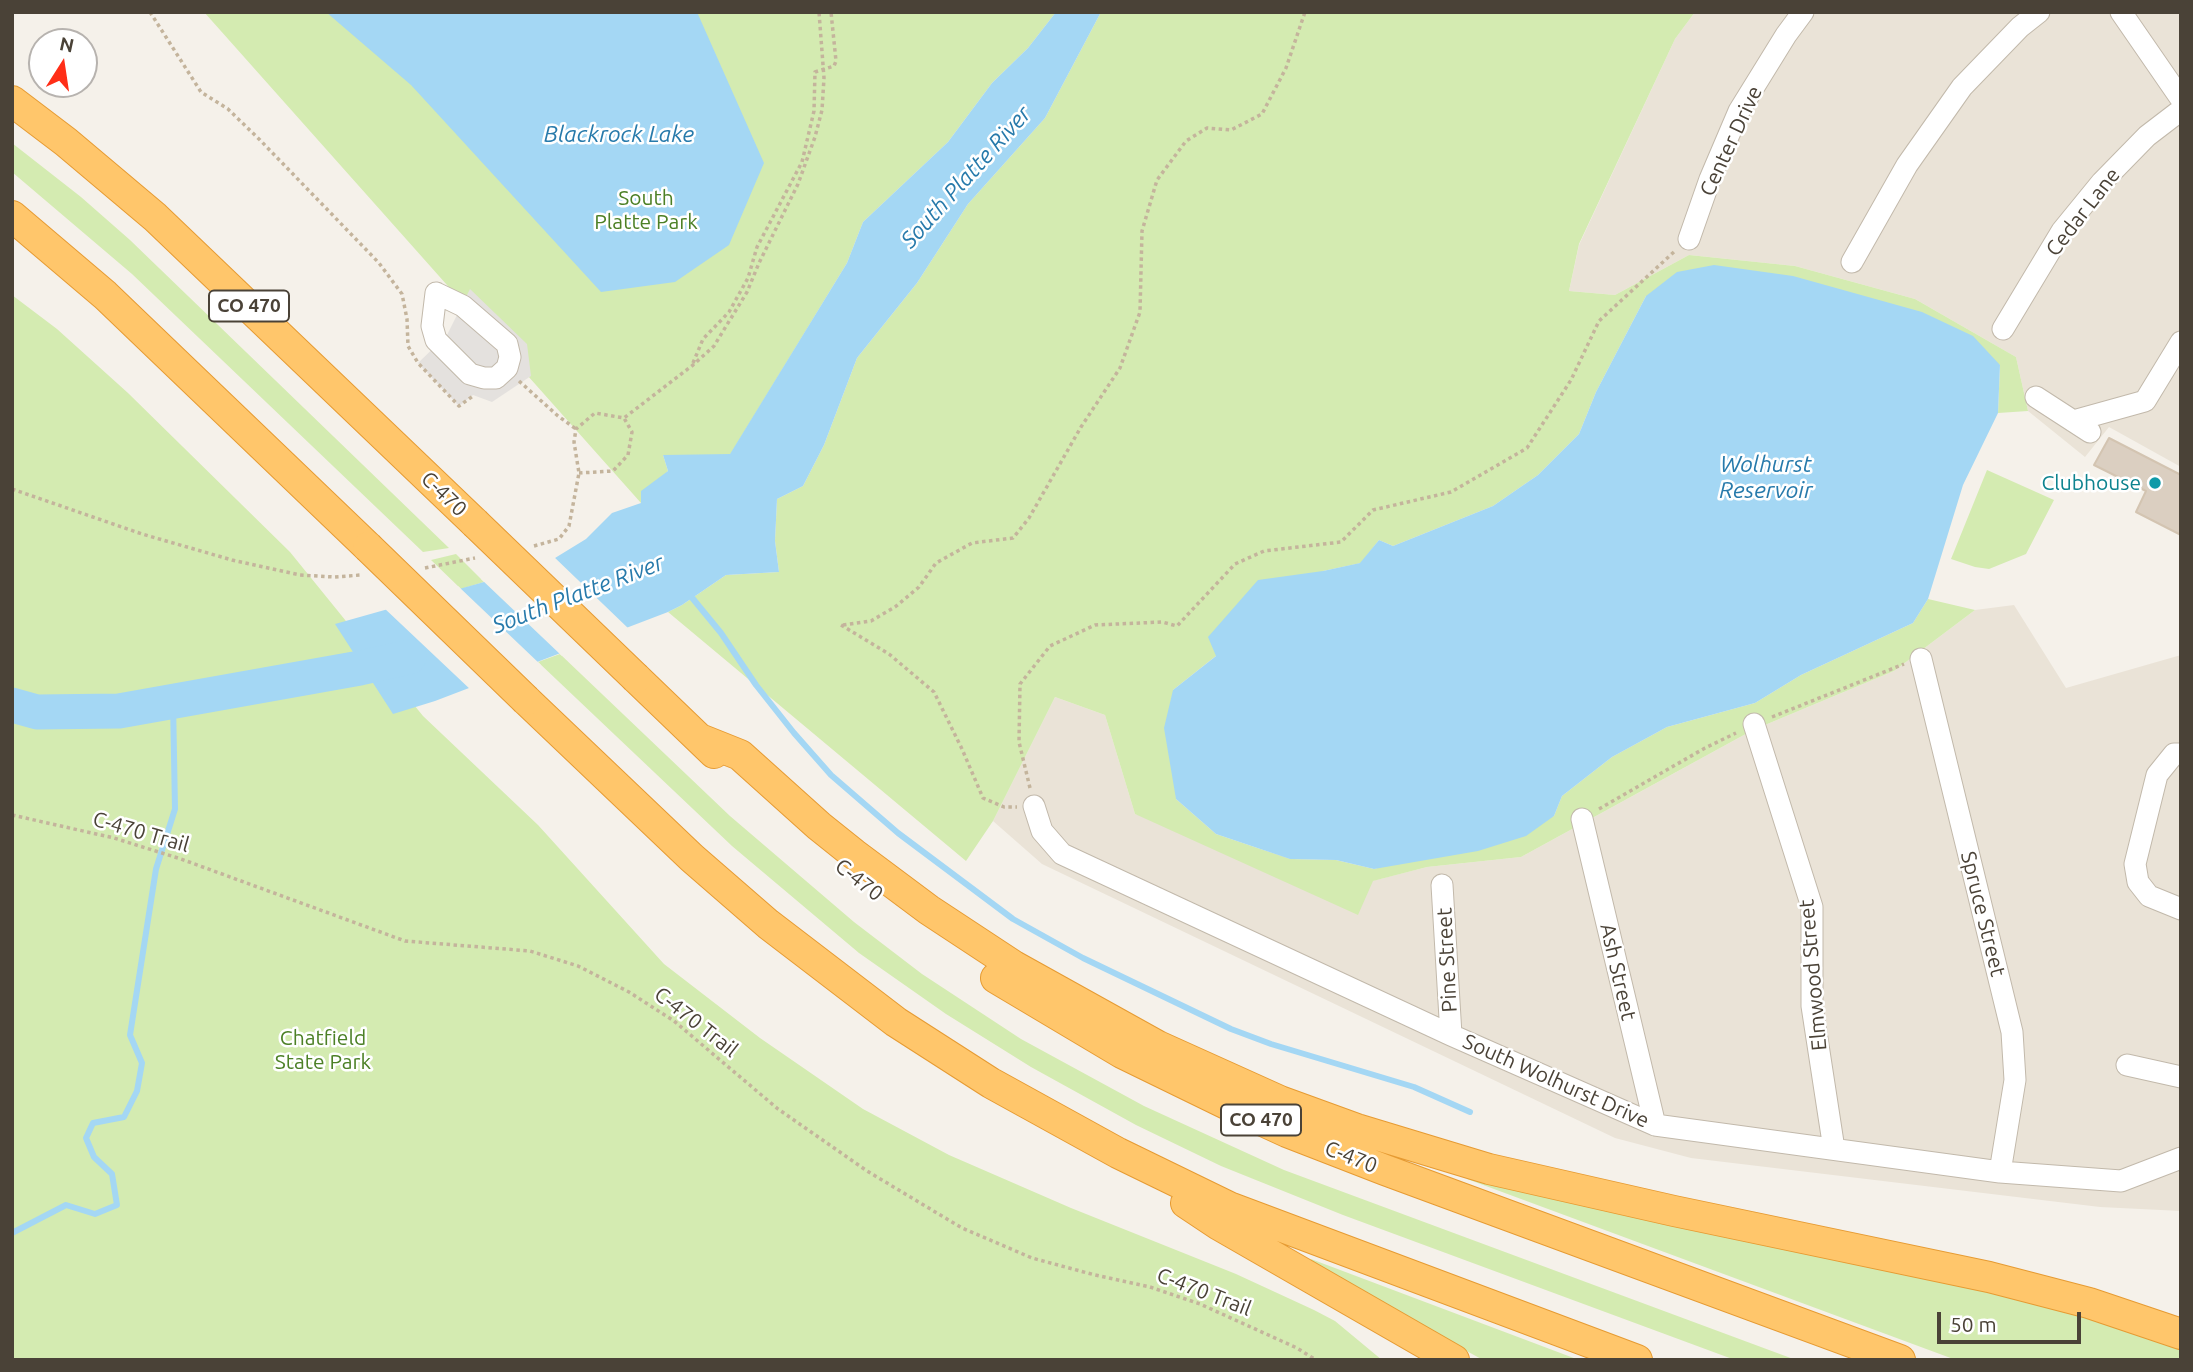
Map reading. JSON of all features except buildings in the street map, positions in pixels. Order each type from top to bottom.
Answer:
[{"type":"highway","name":"C-470","points":[[12,101],[66,142],[164,225],[786,820],[887,902],[1020,994],[1122,1053],[1226,1105],[1313,1142],[1900,1360]]},
{"type":"highway","points":[[12,216],[105,295],[369,561],[526,700],[713,876],[784,938],[928,1044],[1050,1118],[1209,1198],[1287,1230],[1637,1360]]},
{"type":"highway","points":[[700,739],[740,755],[854,854],[929,910],[1014,966],[1158,1046],[1280,1101],[1357,1129],[1489,1169],[1989,1277],[2115,1311],[2178,1334]]},
{"type":"highway","points":[[1140,1164],[1185,1202],[1219,1225],[1454,1360]]},
{"type":"street","name":"Center Drive","points":[[1689,239],[1710,179],[1739,111],[1803,12]]},
{"type":"street","points":[[1852,262],[1907,165],[1962,87],[2020,26],[2039,12]]},
{"type":"street","points":[[2122,12],[2181,99]]},
{"type":"street","name":"Cedar Lane","points":[[2003,329],[2062,231],[2086,201],[2147,136],[2181,110]]},
{"type":"street","points":[[2036,397],[2082,427],[2145,401],[2181,342]]},
{"type":"street","name":"Spruce Street","points":[[1920,659],[2012,1032],[2015,1080],[2000,1172]]},
{"type":"street","name":"Elmwood Street","points":[[1754,724],[1812,907],[1812,1006],[1834,1149]]},
{"type":"street","points":[[2181,754],[2174,754],[2157,775],[2135,864],[2138,882],[2149,896],[2181,909]]},
{"type":"street","name":"South Wolhurst Drive","points":[[1034,806],[1042,831],[1062,854],[1451,1035],[1655,1125],[2000,1172],[2121,1181],[2181,1158]]},
{"type":"street","name":"Ash Street","points":[[1582,819],[1655,1125]]},
{"type":"street","name":"Pine Street","points":[[1443,885],[1451,1035]]},
{"type":"street","points":[[2127,1065],[2181,1077]]},
{"type":"path","points":[[149,12],[201,92],[229,109],[379,263],[402,294],[407,319],[408,346],[418,363],[458,406],[473,395],[482,398]]},
{"type":"path","points":[[526,548],[559,539],[572,516],[579,473],[574,442],[576,429],[595,413],[624,418],[714,346],[735,315],[798,184],[811,150],[822,110],[824,70],[819,12]]},
{"type":"path","points":[[693,365],[703,339],[729,313],[748,278],[757,247],[802,162],[814,111],[815,72],[834,66],[836,61],[831,12]]},
{"type":"path","points":[[1305,12],[1286,68],[1262,114],[1231,130],[1207,128],[1186,141],[1157,180],[1142,231],[1140,312],[1120,368],[1081,427],[1029,518],[1013,538],[972,543],[936,564],[919,587],[895,607],[871,621],[841,625],[889,654],[934,692],[983,798],[1004,807],[1034,806],[1019,742],[1020,684],[1050,646],[1095,625],[1162,622],[1177,626],[1235,564],[1264,551],[1341,542],[1373,510],[1451,492],[1527,448],[1571,380],[1599,321],[1689,239]]},
{"type":"path","points":[[512,389],[522,383],[576,429]]},
{"type":"path","points":[[579,473],[613,471],[628,455],[632,432],[624,418]]},
{"type":"path","points":[[12,489],[142,534],[232,560],[300,575],[334,577],[369,561]]},
{"type":"path","points":[[424,568],[479,557]]},
{"type":"path","name":"C-470 Trail","points":[[12,815],[114,838],[181,859],[405,941],[530,951],[578,966],[629,992],[674,1021],[778,1109],[867,1171],[962,1228],[1031,1258],[1150,1287],[1200,1304],[1297,1348],[1316,1360]]},
{"type":"shaded area","points":[[1695,12],[2181,12],[2181,467],[2109,427],[2085,457],[2028,411],[2016,357],[1915,299],[1795,266],[1689,255],[1615,295],[1569,291],[1579,245],[1675,39]]},
{"type":"shaded area","points":[[470,289],[527,344],[531,376],[492,402],[473,395],[459,406],[418,363],[447,335]]},
{"type":"shaded area","points":[[2014,605],[2066,688],[2181,655],[2181,1211],[2100,1207],[1691,1158],[1615,1138],[1042,864],[993,821],[1055,697],[1105,715],[1135,814],[1372,881],[1427,867],[1521,857],[1753,730],[1894,671],[1975,610]]},
{"type":"green space","name":"South Platte Park","points":[[204,12],[1056,12],[1028,48],[992,83],[948,142],[863,222],[847,263],[730,455],[663,455],[668,471],[641,503]]},
{"type":"green space","points":[[1101,12],[1695,12],[1675,39],[1579,244],[1569,291],[1615,295],[1689,255],[1795,266],[1915,299],[2016,357],[2028,411],[1998,413],[2000,365],[1646,296],[1596,392],[1579,434],[1538,475],[1493,506],[1393,546],[1379,540],[1361,563],[1323,571],[1173,690],[1176,799],[1216,834],[1290,859],[1336,860],[1374,869],[1554,816],[1562,796],[1612,757],[1667,727],[1755,703],[1801,675],[1913,623],[1928,599],[1975,610],[1894,671],[1753,730],[1521,857],[1427,867],[1373,881],[1358,915],[1135,814],[1105,715],[1055,697],[993,821],[966,861],[668,612],[726,575],[779,572],[775,541],[777,499],[803,486],[824,445],[857,358],[917,283],[968,204],[1045,118]]},
{"type":"green space","points":[[12,143],[81,197],[130,240],[449,548],[423,552],[132,274],[12,172]]},
{"type":"green space","name":"Chatfield State Park","points":[[12,295],[57,329],[128,393],[290,552],[423,716],[538,825],[664,964],[760,1038],[863,1109],[949,1155],[1071,1208],[1236,1274],[1314,1310],[1335,1321],[1382,1360],[12,1360]]},
{"type":"green space","points":[[1987,470],[2054,500],[2026,554],[1989,569],[1951,559]]},
{"type":"green space","points":[[456,554],[484,582],[461,589],[431,560]]},
{"type":"green space","points":[[560,654],[730,816],[854,922],[922,974],[1021,1039],[1144,1106],[1284,1170],[1796,1360],[1735,1360],[1343,1215],[1221,1166],[1136,1125],[1031,1067],[946,1014],[859,953],[732,846],[538,662]]},
{"type":"green space","points":[[1468,1175],[2061,1308],[2181,1348],[2181,1360],[1956,1360],[1467,1179]]},
{"type":"green space","points":[[1311,1259],[1579,1360],[1483,1360],[1309,1264]]},
{"type":"water","name":"Blackrock Lake","points":[[326,12],[697,12],[764,163],[729,245],[675,282],[601,292],[411,85]]},
{"type":"water","points":[[1056,12],[1101,12],[1045,118],[968,204],[917,283],[857,358],[824,445],[803,486],[777,499],[775,541],[779,572],[726,575],[668,612],[435,701],[393,714],[335,624],[484,582],[555,558],[586,539],[612,513],[641,503],[641,491],[668,471],[663,455],[730,454],[847,263],[863,222],[948,142],[992,83],[1028,48]]},
{"type":"water","name":"Wolhurst Reservoir","points":[[1714,265],[1793,276],[1922,312],[1973,336],[2000,365],[1998,413],[1963,485],[1928,599],[1913,623],[1801,675],[1755,703],[1667,727],[1612,757],[1562,796],[1554,816],[1526,836],[1478,851],[1374,869],[1336,860],[1290,859],[1216,834],[1176,799],[1164,728],[1173,690],[1216,656],[1208,637],[1258,580],[1360,563],[1379,540],[1393,546],[1493,506],[1538,475],[1579,434],[1596,392],[1646,296],[1677,272]]},
{"type":"pier","points":[[552,555],[629,629],[562,656],[481,579]]},
{"type":"pier","points":[[458,586],[541,665],[472,691],[383,607]]},
{"type":"waterway","points":[[689,594],[721,633],[756,685],[831,775],[898,833],[1013,919],[1083,958],[1231,1029],[1271,1044],[1414,1087],[1470,1112]]},
{"type":"waterway","name":"South Platte River","points":[[12,705],[37,712],[119,711],[409,657]]},
{"type":"waterway","points":[[12,1233],[66,1205],[95,1214],[117,1205],[112,1174],[94,1157],[86,1138],[93,1123],[124,1117],[137,1091],[142,1063],[130,1035],[156,869],[175,809],[173,701]]},
{"type":"place","name":"Clubhouse","points":[[2155,483]]}]
